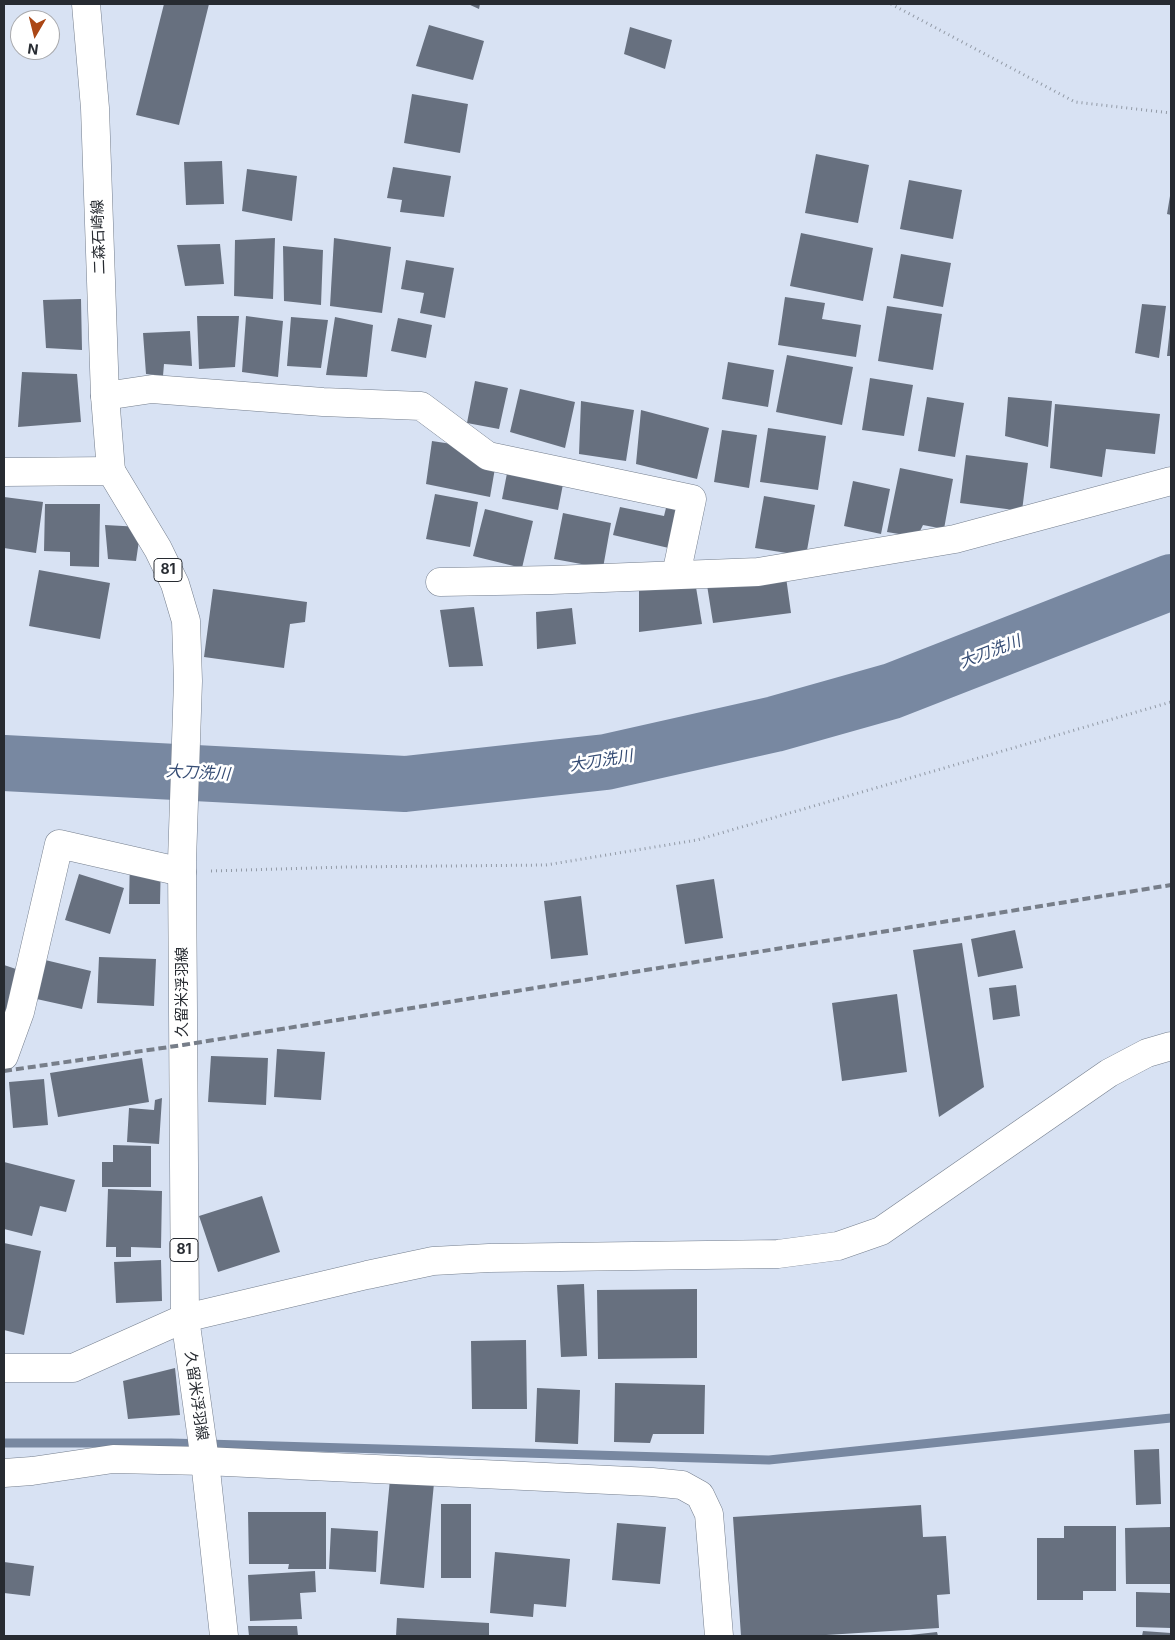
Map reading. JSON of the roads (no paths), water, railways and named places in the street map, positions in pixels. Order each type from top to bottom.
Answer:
[{"type":"street","name":"二森石崎線","points":[[86,4],[95,108],[105,396],[111,471]]},
{"type":"street","points":[[105,396],[152,389],[323,402],[421,406],[488,456],[692,499],[676,575]]},
{"type":"street","points":[[4,472],[111,471]]},
{"type":"street","name":"久留米浮羽線","points":[[111,471],[158,549],[175,584],[186,621],[188,681],[182,866],[185,1318],[205,1461],[224,1636]]},
{"type":"street","points":[[440,582],[552,580],[758,572],[955,540],[1171,481]]},
{"type":"street","points":[[4,1056],[20,1012],[60,844],[182,866]]},
{"type":"street","points":[[4,1368],[73,1368],[185,1318],[367,1275],[433,1262],[489,1258],[778,1254],[838,1246],[881,1231],[1109,1073],[1147,1053],[1171,1046]]},
{"type":"street","points":[[4,1473],[32,1471],[113,1459],[205,1461],[682,1485],[700,1495],[709,1514],[719,1636]]},
{"type":"waterway","name":"大刀洗川","points":[[4,763],[405,784],[606,762],[775,724],[892,691],[1171,582]]},
{"type":"waterway","points":[[4,1443],[171,1443],[769,1460],[1171,1418]]},
{"type":"railway","points":[[4,1071],[183,1045],[1171,885]]}]
